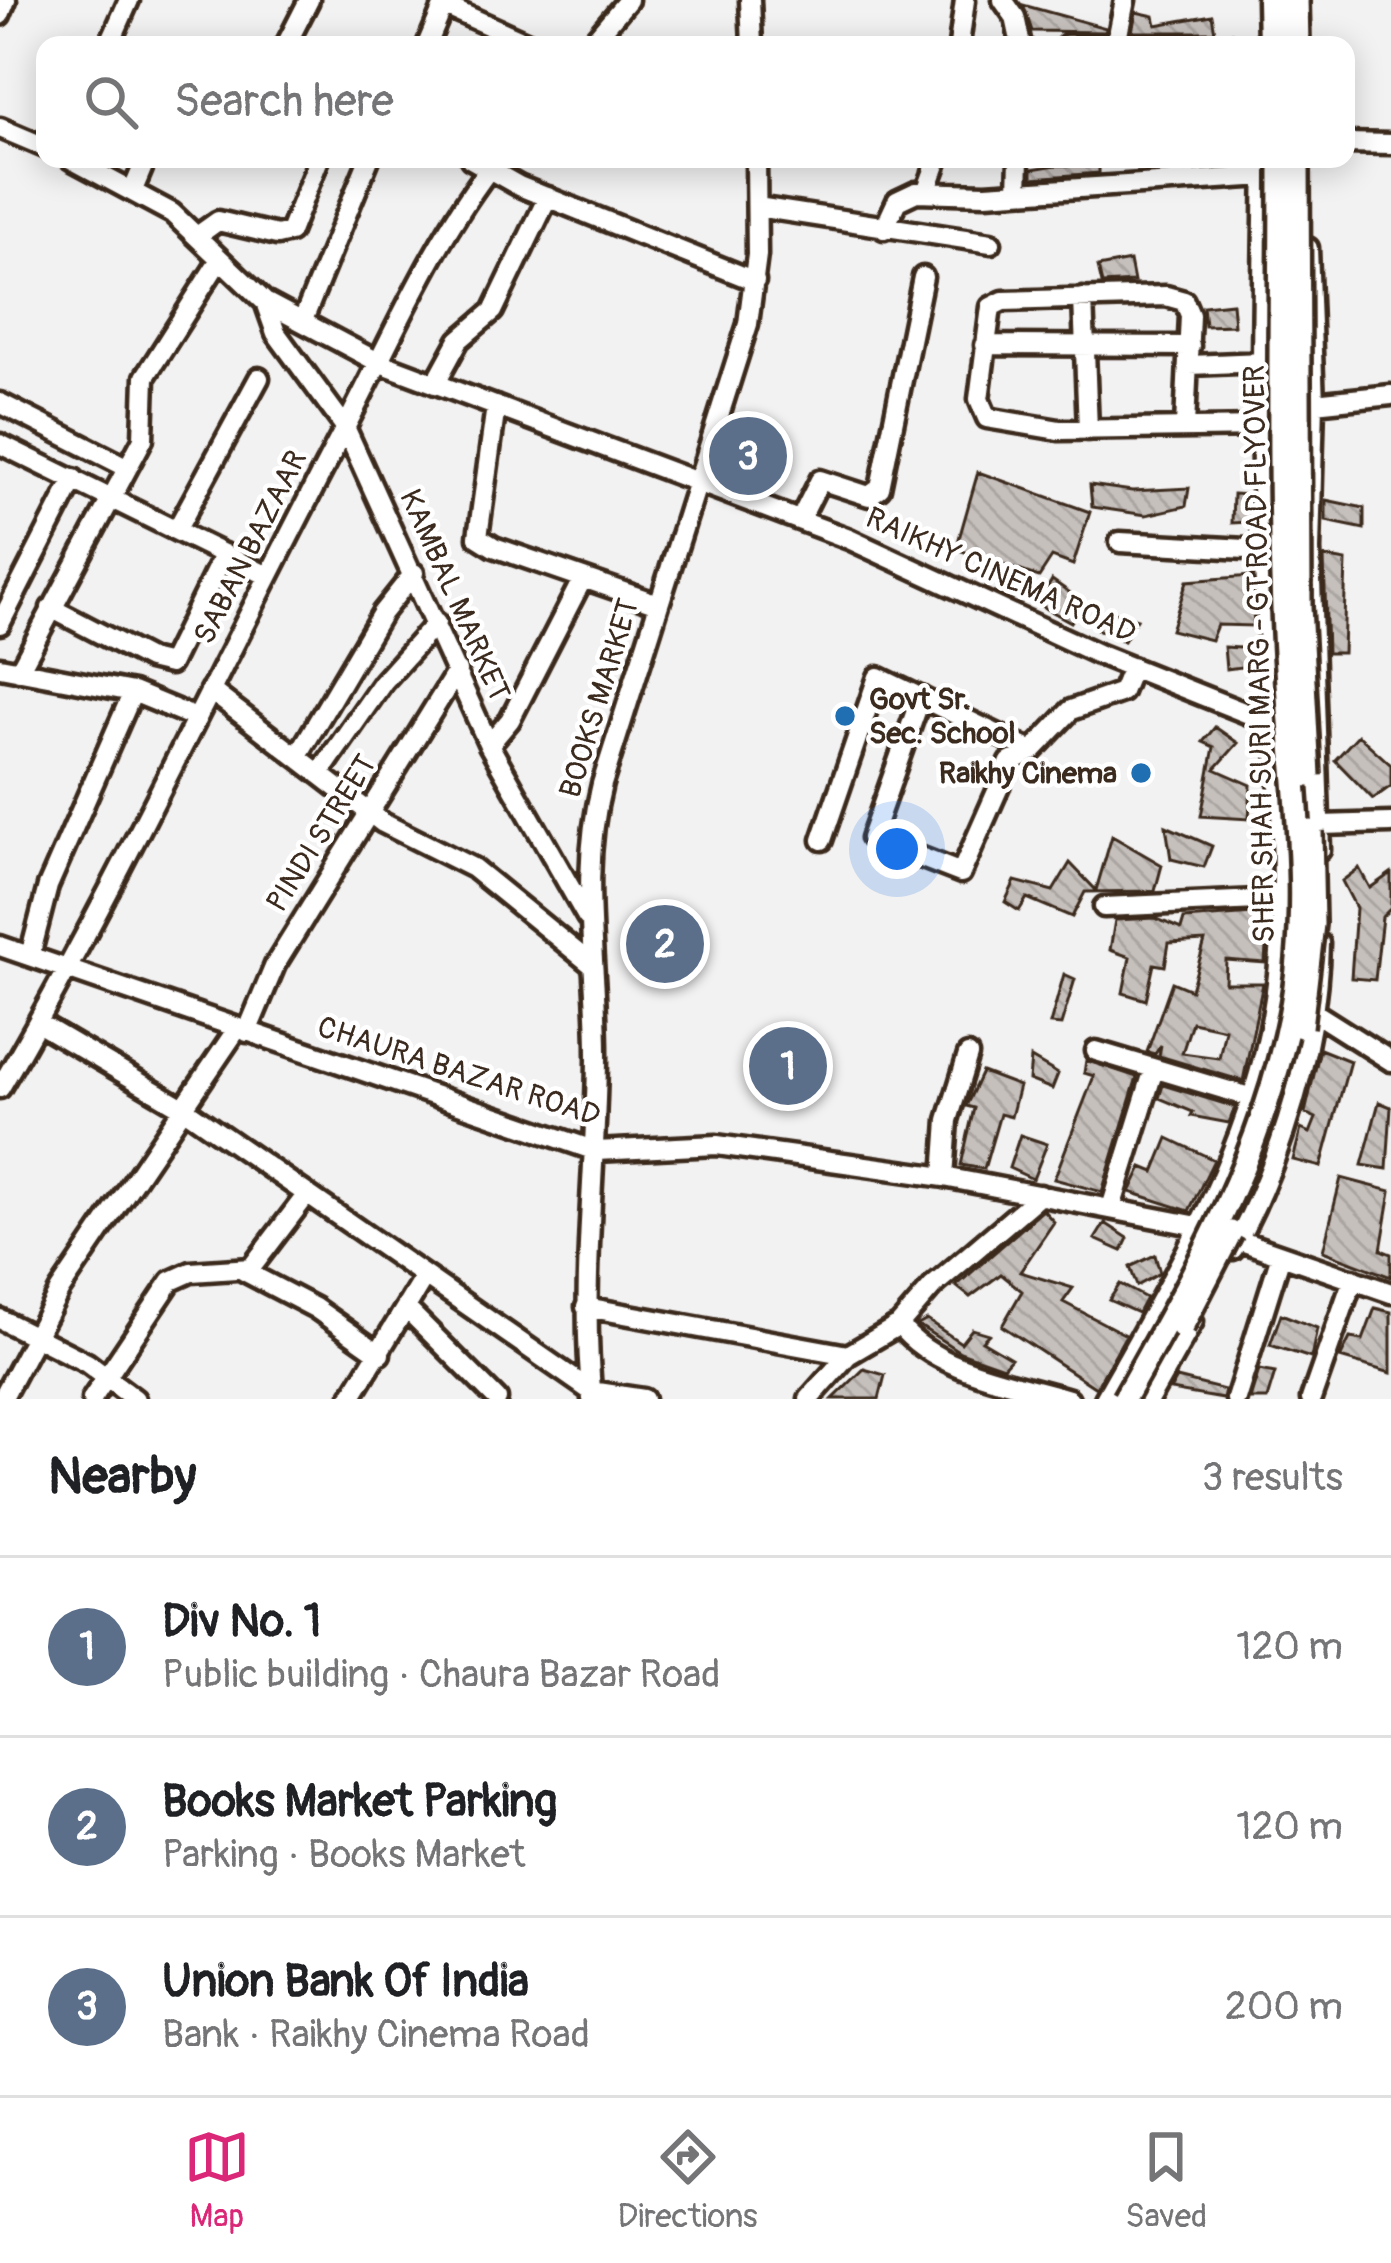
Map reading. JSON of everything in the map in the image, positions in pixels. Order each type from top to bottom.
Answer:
[{"type":"main road","points":[[1280,0],[1281,36]]},
{"type":"main road","points":[[1301,0],[1301,36]]},
{"type":"main road","name":"SHER SHAH SURI MARG - GT ROAD FLYOVER","points":[[1124,1399],[1239,1184],[1270,1100],[1292,1009],[1298,823],[1284,635],[1281,168]]},
{"type":"main road","name":"SHER SHAH SURI MARG - GT ROAD FLYOVER","points":[[1144,1399],[1220,1258],[1253,1181],[1280,1111],[1308,998],[1313,902],[1300,606],[1302,168]]},
{"type":"street","points":[[0,15],[6,0]]},
{"type":"street","points":[[113,36],[129,0]]},
{"type":"street","points":[[291,36],[309,0]]},
{"type":"street","points":[[598,36],[628,0]]},
{"type":"street","points":[[750,0],[752,36]]},
{"type":"street","points":[[960,36],[965,0]]},
{"type":"street","points":[[1003,0],[1016,17],[1019,36]]},
{"type":"street","points":[[1118,36],[1126,0]]},
{"type":"street","points":[[1268,0],[1268,36]]},
{"type":"street","points":[[431,36],[445,3],[513,36]]},
{"type":"street","points":[[0,128],[36,142]]},
{"type":"street","points":[[1355,143],[1391,144]]},
{"type":"street","points":[[89,168],[133,190],[197,236],[265,302]]},
{"type":"street","points":[[133,190],[142,168]]},
{"type":"street","points":[[197,236],[218,221],[277,235],[290,232],[315,168]]},
{"type":"street","points":[[303,320],[365,168]]},
{"type":"street","name":"SABAN BAZAAR","points":[[0,1088],[69,969],[345,427],[483,168]]},
{"type":"street","points":[[495,168],[548,197],[755,281]]},
{"type":"street","name":"BOOKS MARKET","points":[[591,1395],[586,1307],[596,1150],[597,1022],[586,917],[597,805],[748,325],[755,281],[756,168]]},
{"type":"street","points":[[926,192],[935,168]]},
{"type":"street","points":[[1018,190],[1019,168]]},
{"type":"street","points":[[884,229],[902,197],[926,192],[1018,190],[1254,168]]},
{"type":"street","points":[[1105,1399],[1230,1163],[1252,1098],[1276,995],[1280,899],[1276,725],[1264,550],[1265,168]]},
{"type":"street","points":[[1144,1399],[1238,1240],[1288,1113],[1313,1010],[1320,825],[1310,550],[1314,403],[1302,168]]},
{"type":"street","points":[[426,381],[459,340],[493,311],[548,197]]},
{"type":"street","points":[[758,207],[991,243]]},
{"type":"street","points":[[196,718],[133,692],[10,669],[51,608],[145,433],[142,396],[150,367],[220,259]]},
{"type":"street","points":[[800,520],[820,480],[869,496],[880,488],[923,278]]},
{"type":"street","points":[[1185,426],[1190,315],[1177,297],[997,302],[988,313],[979,406],[987,418],[1088,430],[1263,427]]},
{"type":"street","points":[[1083,298],[1088,430]]},
{"type":"street","name":"RAIKHY CINEMA ROAD","points":[[265,302],[379,362],[800,520],[1132,667],[1276,725]]},
{"type":"street","name":"KAMBAL MARKET","points":[[265,302],[276,333],[345,427],[489,745],[586,917]]},
{"type":"street","points":[[985,345],[1085,347],[1262,362]]},
{"type":"street","points":[[177,529],[259,378]]},
{"type":"street","points":[[1314,403],[1391,395]]},
{"type":"street","points":[[0,403],[126,467]]},
{"type":"street","points":[[496,406],[478,537],[658,604]]},
{"type":"street","points":[[0,444],[268,576]]},
{"type":"street","points":[[0,624],[74,479]]},
{"type":"street","points":[[1120,542],[1264,550]]},
{"type":"street","points":[[51,608],[170,664],[224,554]]},
{"type":"street","points":[[298,757],[382,613],[414,573]]},
{"type":"street","points":[[489,745],[510,720],[583,578]]},
{"type":"street","points":[[320,774],[382,682],[436,623]]},
{"type":"street","points":[[921,697],[871,838],[962,873],[1010,762],[1033,751],[1072,710],[1122,692],[1132,667]]},
{"type":"street","name":"PINDI STREET","points":[[4,1385],[32,1335],[183,1108],[242,1031],[275,965],[457,671]]},
{"type":"street","points":[[822,840],[878,676],[1033,751]]},
{"type":"street","points":[[210,690],[369,813],[473,868],[591,964]]},
{"type":"street","points":[[30,956],[48,886],[133,692]]},
{"type":"street","points":[[1320,825],[1391,823]]},
{"type":"street","points":[[1104,908],[1280,899]]},
{"type":"street","name":"CHAURA BAZAR ROAD","points":[[0,946],[596,1150],[717,1145],[944,1177],[1198,1226],[1391,1293]]},
{"type":"street","points":[[1276,995],[1313,1010],[1391,1061]]},
{"type":"street","points":[[38,1023],[183,1108],[591,1395],[644,1399]]},
{"type":"street","points":[[1096,1051],[1252,1098]]},
{"type":"street","points":[[944,1177],[948,1120],[968,1055]]},
{"type":"street","points":[[1111,1208],[1154,1070]]},
{"type":"street","points":[[808,1399],[848,1355],[899,1325],[933,1286],[1040,1195]]},
{"type":"street","points":[[244,1271],[305,1197]]},
{"type":"street","points":[[1236,1399],[1281,1255]]},
{"type":"street","points":[[92,1399],[104,1374],[171,1281],[191,1272],[244,1271],[315,1308],[380,1354]]},
{"type":"street","points":[[350,1399],[423,1279]]},
{"type":"street","points":[[1311,1399],[1353,1279]]},
{"type":"street","points":[[586,1307],[848,1355]]},
{"type":"street","points":[[406,1308],[497,1399]]},
{"type":"street","points":[[0,1319],[104,1374],[135,1399]]},
{"type":"street","points":[[899,1325],[915,1345],[937,1356],[1069,1399]]},
{"type":"building","points":[[1023,5],[1106,28],[1105,32],[1032,31]]},
{"type":"building","points":[[1136,12],[1154,16],[1156,25],[1212,15],[1215,32],[1132,32]]},
{"type":"building","points":[[1099,168],[1099,173],[1032,178],[1032,169]]},
{"type":"building","points":[[1130,261],[1134,282],[1102,284],[1098,267]]},
{"type":"building","points":[[1232,303],[1234,325],[1205,326],[1203,306]]},
{"type":"building","points":[[734,439],[774,453],[758,491],[720,476]]},
{"type":"building","points":[[978,472],[1090,512],[1073,565],[1052,557],[1039,577],[956,549]]},
{"type":"building","points":[[1090,485],[1132,491],[1189,488],[1186,506],[1146,515],[1092,507]]},
{"type":"building","points":[[1233,494],[1249,495],[1249,522],[1232,523]]},
{"type":"building","points":[[1326,500],[1364,508],[1364,529],[1326,521]]},
{"type":"building","points":[[1324,557],[1346,561],[1343,653],[1327,653]]},
{"type":"building","points":[[1251,576],[1254,626],[1217,625],[1211,640],[1171,630],[1187,581]]},
{"type":"building","points":[[1052,580],[1083,602],[1071,622],[1038,604]]},
{"type":"building","points":[[1107,610],[1137,619],[1124,641],[1097,629]]},
{"type":"building","points":[[1224,647],[1256,649],[1257,665],[1226,669]]},
{"type":"building","points":[[1215,727],[1238,743],[1215,769],[1251,785],[1249,819],[1201,816],[1214,747],[1203,742]]},
{"type":"building","points":[[1358,735],[1391,765],[1391,786],[1373,799],[1335,760]]},
{"type":"building","points":[[1166,826],[1212,846],[1204,867],[1171,859]]},
{"type":"building","points":[[1112,836],[1162,865],[1155,891],[1085,892],[1072,917],[1027,898],[1019,911],[1005,902],[1015,881],[1053,891],[1070,863],[1096,890]]},
{"type":"building","points":[[1359,868],[1370,888],[1391,873],[1391,908],[1382,917],[1375,980],[1351,978],[1356,908],[1342,881]]},
{"type":"building","points":[[1268,913],[1265,963],[1226,960],[1225,983],[1263,983],[1243,1081],[1159,1056],[1161,1045],[1155,1054],[1147,1052],[1172,982],[1191,990],[1205,941],[1169,943],[1165,966],[1154,964],[1146,1000],[1123,993],[1130,957],[1110,950],[1115,920],[1155,918],[1181,929],[1184,919]],"holes":[[[1192,1022],[1225,1029],[1219,1058],[1182,1053]]]},
{"type":"building","points":[[1064,974],[1075,979],[1061,1025],[1050,1024]]},
{"type":"building","points":[[1320,1049],[1350,1061],[1321,1167],[1293,1160],[1301,1129],[1310,1133],[1316,1118],[1305,1113]]},
{"type":"building","points":[[1031,1058],[1058,1074],[1052,1089],[1029,1080]]},
{"type":"building","points":[[1086,1060],[1137,1077],[1102,1192],[1054,1179],[1094,1076],[1084,1073]]},
{"type":"building","points":[[982,1072],[1019,1086],[1011,1117],[1000,1114],[984,1169],[961,1165],[974,1108],[966,1106]]},
{"type":"building","points":[[1163,1085],[1235,1107],[1229,1123],[1191,1116],[1193,1112],[1159,1098]]},
{"type":"building","points":[[1379,1102],[1391,1107],[1387,1169],[1362,1165]]},
{"type":"building","points":[[1020,1135],[1047,1144],[1033,1179],[1009,1168]]},
{"type":"building","points":[[1168,1138],[1214,1160],[1189,1211],[1130,1192],[1142,1167],[1154,1172]]},
{"type":"building","points":[[1341,1178],[1391,1191],[1381,1250],[1391,1254],[1391,1277],[1323,1251]]},
{"type":"building","points":[[1043,1210],[1054,1222],[1020,1272],[1073,1288],[1063,1302],[1126,1335],[1096,1388],[1002,1326],[1022,1291],[1001,1274],[970,1297],[956,1286]]},
{"type":"building","points":[[1105,1223],[1128,1238],[1122,1251],[1095,1239]]},
{"type":"building","points":[[1155,1255],[1160,1273],[1137,1286],[1130,1267]]},
{"type":"building","points":[[1120,1284],[1146,1298],[1138,1313],[1109,1300]]},
{"type":"building","points":[[1375,1308],[1391,1312],[1391,1373],[1340,1358],[1350,1338],[1363,1340]]},
{"type":"building","points":[[1281,1314],[1317,1328],[1311,1358],[1270,1345]]},
{"type":"building","points":[[927,1320],[961,1343],[972,1329],[989,1334],[982,1341],[1011,1358],[1003,1367],[960,1352],[918,1325]]},
{"type":"building","points":[[864,1369],[885,1375],[879,1399],[833,1399]]},
{"type":"building","points":[[1259,1370],[1275,1373],[1267,1399],[1250,1399]]},
{"type":"building","points":[[1177,1378],[1225,1390],[1223,1399],[1170,1390]]},
{"type":"place","name":"Union Bank Of India","points":[[748,456]]},
{"type":"place","name":"Govt Sr. Sec. School","points":[[845,716]]},
{"type":"place","name":"Raikhy Cinema","points":[[1141,773]]},
{"type":"place","name":"Books Market Parking","points":[[665,944]]},
{"type":"place","name":"Div No. 1","points":[[788,1066]]}]
